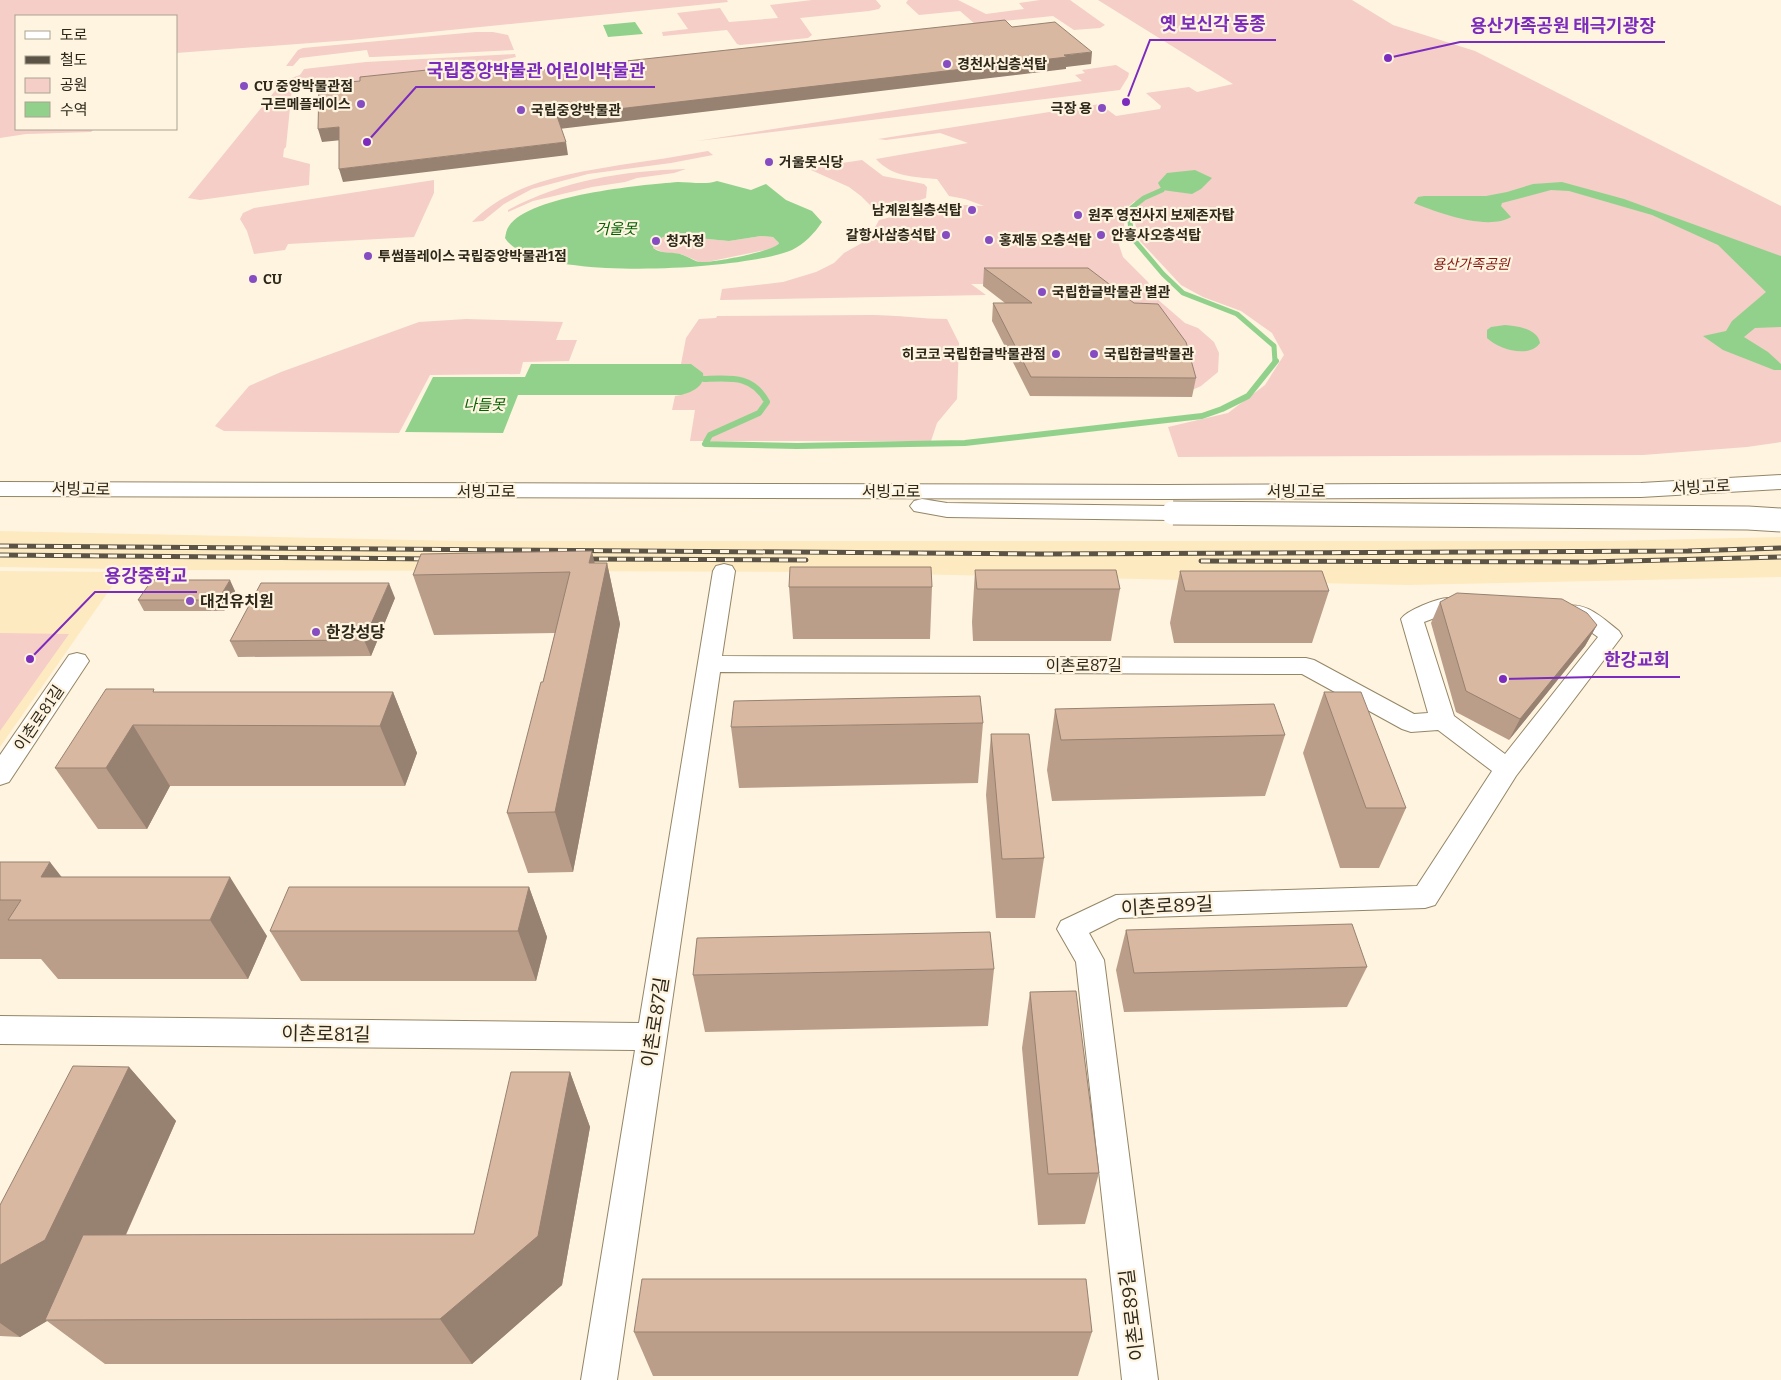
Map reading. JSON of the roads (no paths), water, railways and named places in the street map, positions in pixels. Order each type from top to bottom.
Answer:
[{"type":"main road","name":"서빙고로","points":[[0,489],[1183,492],[1631,490],[1781,482]]},
{"type":"main road","points":[[837,491],[947,510],[1781,520]]},
{"type":"street","name":"이촌로87길","points":[[599,1380],[724,572]]},
{"type":"street","points":[[1494,608],[1446,605],[1412,619],[1443,721],[1507,769]]},
{"type":"street","name":"이촌로89길","points":[[1140,1380],[1090,960],[1071,929],[1116,907],[1425,897],[1507,769],[1610,636],[1580,613],[1551,611]]},
{"type":"street","name":"이촌로81길","points":[[0,775],[77,661]]},
{"type":"street","name":"이촌로87길","points":[[710,664],[1306,666],[1411,723],[1443,721]]},
{"type":"street","name":"이촌로81길","points":[[0,1030],[652,1037]]},
{"type":"water","points":[[635,22],[643,34],[608,37],[603,25]]},
{"type":"water","points":[[1195,170],[1212,178],[1201,189],[1192,194],[1162,190],[1158,183],[1167,173]]},
{"type":"water","name":"거울못","points":[[717,181],[751,190],[766,184],[786,200],[812,211],[822,222],[809,238],[792,250],[768,257],[732,263],[688,267],[641,269],[596,267],[555,262],[523,253],[505,238],[509,226],[521,215],[539,206],[562,199],[588,193],[639,186],[678,182]],"holes":[[[675,236],[729,241],[761,236],[773,237],[779,243],[756,253],[707,262],[699,262],[679,254],[653,248],[654,242],[663,237]]]},
{"type":"water","points":[[1562,182],[1624,199],[1781,256],[1781,327],[1755,328],[1744,337],[1768,352],[1781,364],[1781,370],[1774,370],[1723,350],[1703,336],[1726,331],[1732,321],[1766,292],[1718,245],[1652,215],[1569,191],[1551,190],[1502,203],[1501,206],[1511,217],[1501,221],[1490,222],[1449,216],[1414,203],[1418,197],[1424,196],[1486,196],[1533,184]]},
{"type":"water","points":[[1505,325],[1521,327],[1531,331],[1536,334],[1540,343],[1529,351],[1514,351],[1498,346],[1487,338],[1487,330],[1491,327]]},
{"type":"water","name":"나들못","points":[[531,364],[691,364],[703,373],[703,378],[697,388],[681,395],[518,395],[503,433],[405,432],[433,377],[525,377]]},
{"type":"waterway","points":[[1162,190],[1144,198],[1129,210],[1131,232],[1135,241],[1163,274],[1183,293],[1237,314],[1274,346],[1275,362]]},
{"type":"waterway","points":[[704,379],[723,378],[740,380],[755,387],[767,402],[759,413],[710,435],[705,444],[797,446],[965,443],[1202,416],[1222,409],[1248,396],[1276,361]]},
{"type":"railway","points":[[0,546],[1040,554],[1688,551],[1781,548]]},
{"type":"railway","points":[[0,555],[434,559]]},
{"type":"railway","points":[[1201,561],[1589,562],[1781,557]]},
{"type":"railway","points":[[581,559],[806,560]]},
{"type":"place","name":"용산가족공원 태극기광장","points":[[1388,58]]},
{"type":"place","name":"경천사십층석탑","points":[[947,64]]},
{"type":"place","name":"CU 중앙박물관점","points":[[244,86]]},
{"type":"place","name":"옛 보신각 동종","points":[[1126,102]]},
{"type":"place","name":"구르메플레이스","points":[[361,104]]},
{"type":"place","name":"극장 용","points":[[1102,108]]},
{"type":"place","name":"국립중앙박물관","points":[[521,110]]},
{"type":"place","name":"국립중앙박물관 어린이박물관","points":[[367,142]]},
{"type":"place","name":"거울못식당","points":[[769,162]]},
{"type":"place","name":"남계원칠층석탑","points":[[972,210]]},
{"type":"place","name":"원주 영전사지 보제존자탑","points":[[1078,215]]},
{"type":"place","name":"갈항사삼층석탑","points":[[946,235]]},
{"type":"place","name":"안흥사오층석탑","points":[[1101,235]]},
{"type":"place","name":"홍제동 오층석탑","points":[[989,240]]},
{"type":"place","name":"청자정","points":[[656,241]]},
{"type":"place","name":"투썸플레이스 국립중앙박물관1점","points":[[368,256]]},
{"type":"place","name":"CU","points":[[253,279]]},
{"type":"place","name":"국립한글박물관 별관","points":[[1042,292]]},
{"type":"place","name":"히코코 국립한글박물관점","points":[[1056,354]]},
{"type":"place","name":"국립한글박물관","points":[[1094,354]]},
{"type":"place","name":"대건유치원","points":[[190,601]]},
{"type":"place","name":"한강성당","points":[[316,632]]},
{"type":"place","name":"용강중학교","points":[[30,659]]},
{"type":"place","name":"한강교회","points":[[1503,679]]},
{"type":"park label","name":"용산가족공원","points":[[1471,264]]}]
